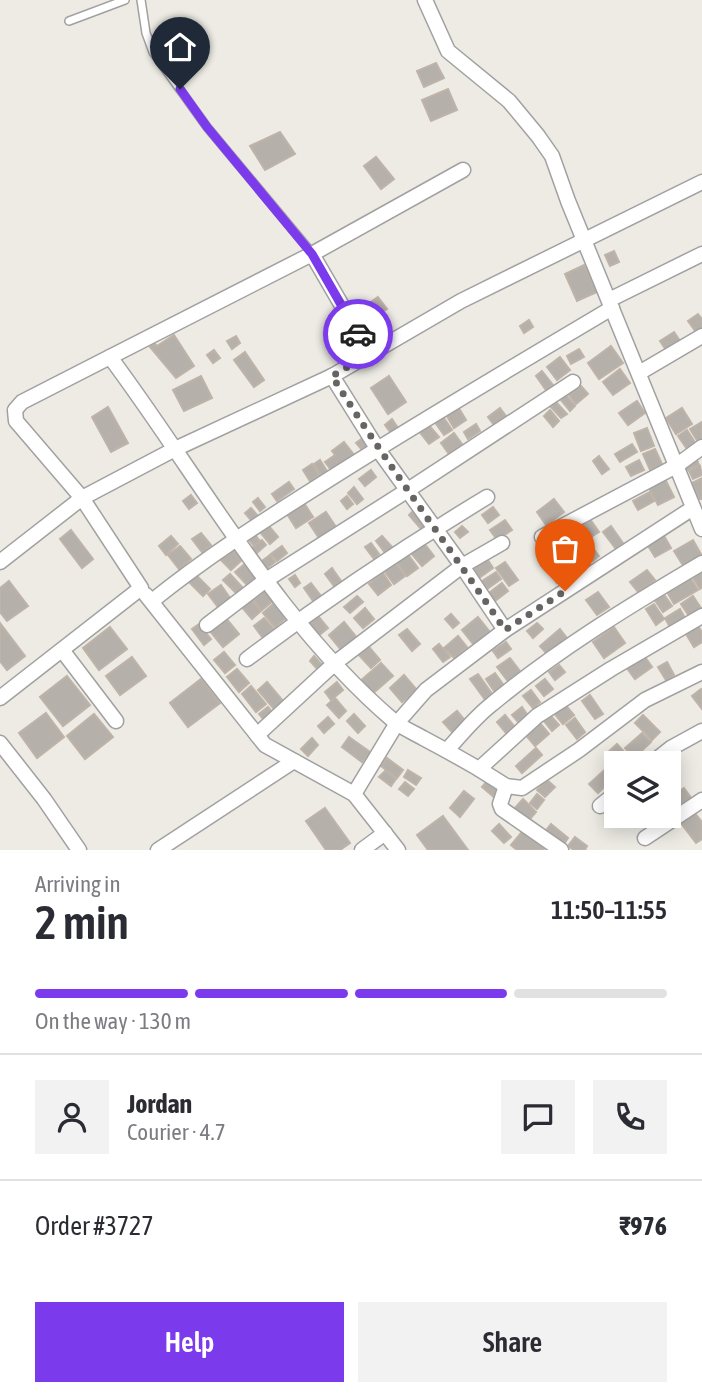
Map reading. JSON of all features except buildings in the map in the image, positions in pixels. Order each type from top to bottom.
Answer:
[{"type":"street","points":[[425,0],[448,51],[509,101],[552,156],[702,530]]},
{"type":"street","points":[[398,850],[354,794],[265,745],[141,589],[82,499],[16,421],[15,410],[22,402],[312,254],[463,170]]},
{"type":"street","points":[[0,562],[82,499],[175,449],[332,376],[461,301],[702,182]]},
{"type":"street","points":[[312,254],[370,354]]},
{"type":"street","points":[[152,601],[235,539],[377,448],[610,304],[702,254]]},
{"type":"street","points":[[639,373],[702,335]]},
{"type":"street","points":[[110,357],[235,539],[298,621],[335,663],[397,723],[506,786],[522,788],[579,750],[645,699],[702,672]]},
{"type":"street","points":[[332,376],[377,448],[436,528],[505,630]]},
{"type":"street","points":[[207,625],[266,580],[408,491],[573,382]]},
{"type":"street","points":[[542,537],[676,466],[702,447]]},
{"type":"street","points":[[247,659],[298,621],[487,497]]},
{"type":"street","points":[[354,794],[397,723],[426,690],[505,630],[693,508]]},
{"type":"street","points":[[257,735],[335,663],[462,566],[502,544]]},
{"type":"street","points":[[447,750],[490,705],[544,665],[611,617],[702,564]]},
{"type":"street","points":[[0,698],[141,589]]},
{"type":"street","points":[[479,769],[537,716],[702,616]]},
{"type":"street","points":[[62,650],[116,721]]},
{"type":"street","points":[[667,751],[702,731]]},
{"type":"street","points":[[0,743],[44,799],[79,850]]},
{"type":"street","points":[[158,850],[294,761]]},
{"type":"street","points":[[506,786],[500,804],[502,809],[561,850]]},
{"type":"street","points":[[645,838],[702,800]]},
{"type":"street","points":[[600,806],[604,803]]},
{"type":"street","points":[[362,850],[385,833]]},
{"type":"lane","points":[[69,21],[125,0]]},
{"type":"lane","points":[[141,0],[146,33],[153,52],[207,127],[312,254]]},
{"type":"way so far","points":[[358,334],[370,354],[332,376],[377,448],[436,528],[505,630],[565,591]]},
{"type":"route","points":[[180,89],[207,127],[312,254],[358,334]]}]
